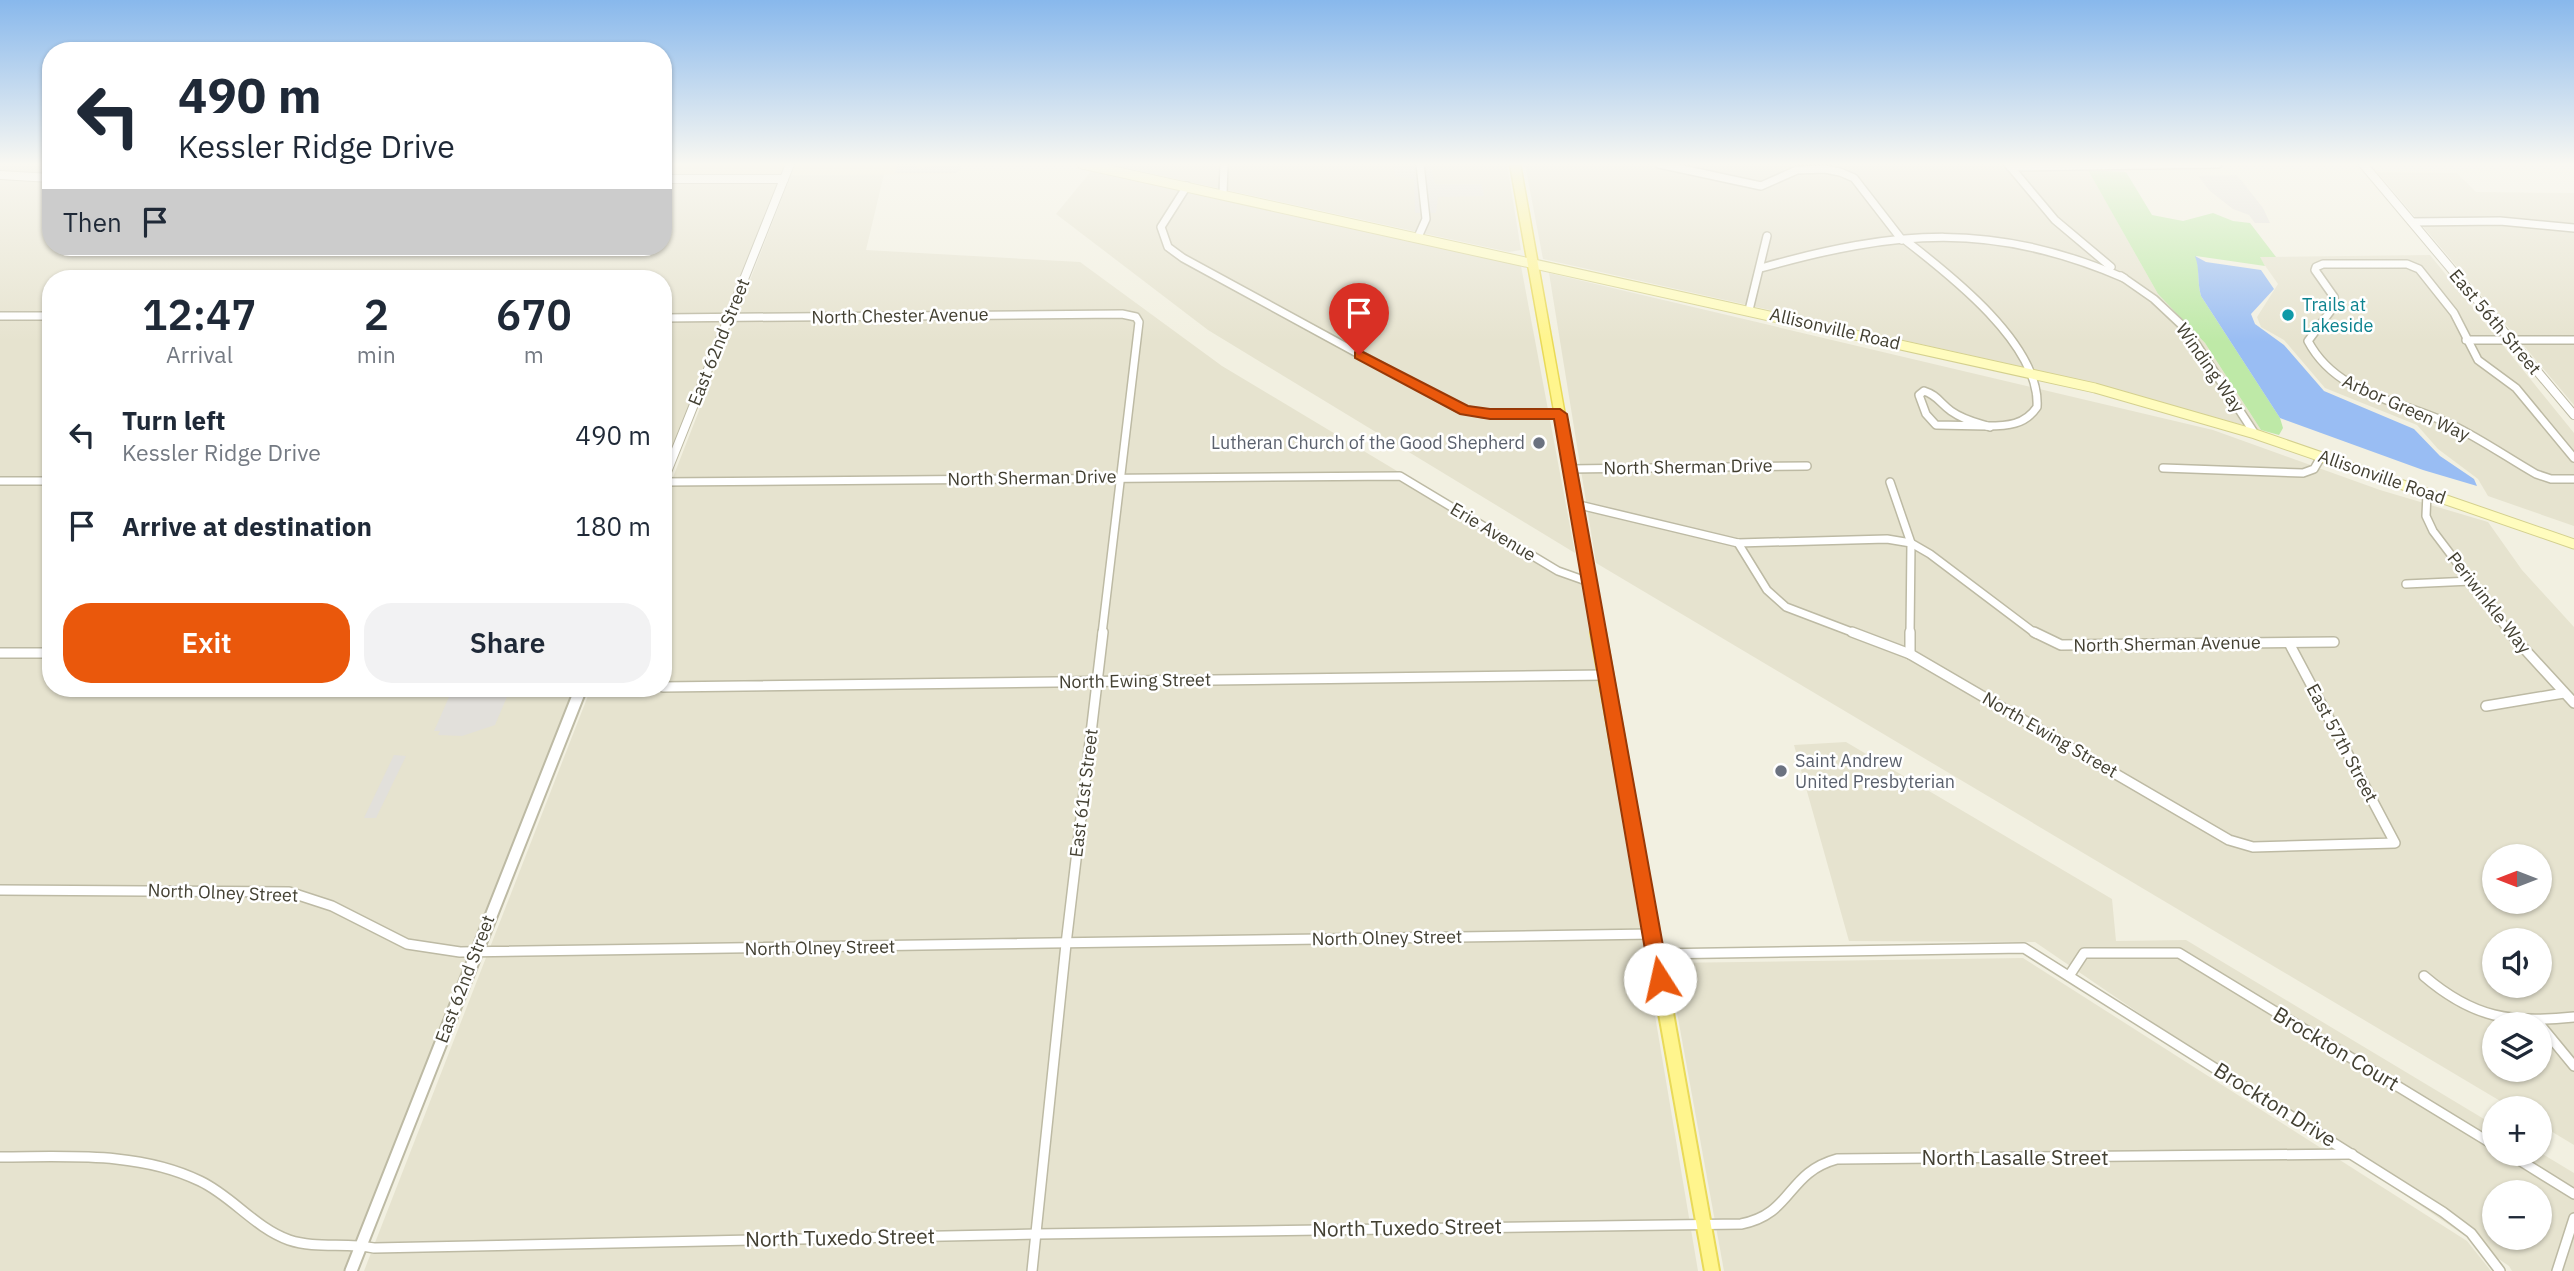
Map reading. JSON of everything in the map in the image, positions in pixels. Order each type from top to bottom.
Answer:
[{"type":"main road","name":"Allisonville Road","points":[[1356,223],[2029,373],[2138,400],[2255,435],[2574,544]]},
{"type":"main road","points":[[1525,223],[1712,1271]]},
{"type":"street","name":"East 62nd Street","points":[[672,460],[767,223]]},
{"type":"street","points":[[1163,223],[1161,228],[1168,247],[1183,258],[1458,408],[1485,414],[1560,414]]},
{"type":"street","points":[[1418,237],[1424,223]]},
{"type":"street","points":[[1890,223],[1903,240],[1966,288],[1995,317],[2016,347],[2029,373],[2038,400],[2034,412],[2018,423],[1990,426],[1934,425],[1930,423],[1919,395],[1924,391],[1933,393],[1954,414],[1973,423],[1990,426]]},
{"type":"street","name":"Winding Way","points":[[2059,223],[2124,278],[2154,299],[2187,330],[2255,435]]},
{"type":"street","name":"East 56th Street","points":[[2413,223],[2574,415]]},
{"type":"street","points":[[2522,223],[2574,228]]},
{"type":"street","points":[[1749,310],[1767,236]]},
{"type":"street","points":[[1761,268],[1835,246],[1978,237],[2020,242],[2073,255],[2124,278]]},
{"type":"street","name":"Arbor Green Way","points":[[2466,340],[2454,313],[2419,269],[2407,264],[2323,264],[2315,268],[2335,302],[2308,340],[2326,369],[2339,379],[2407,409],[2450,424],[2536,474],[2551,479],[2571,479]]},
{"type":"street","name":"North Chester Avenue","points":[[672,318],[1115,314],[1136,317]]},
{"type":"street","points":[[0,316],[42,316]]},
{"type":"street","name":"East 61st Street","points":[[1032,1271],[1066,944],[1140,329],[1136,317]]},
{"type":"street","points":[[2466,340],[2574,340]]},
{"type":"street","points":[[2466,340],[2483,365],[2516,388],[2574,458]]},
{"type":"street","points":[[2163,468],[2303,473],[2314,468],[2321,457]]},
{"type":"street","name":"North Sherman Drive","points":[[1569,469],[1807,466]]},
{"type":"street","name":"North Sherman Drive","points":[[672,482],[1400,476]]},
{"type":"street","name":"Erie Avenue","points":[[1400,476],[1558,571],[1589,582]]},
{"type":"street","points":[[0,481],[42,481]]},
{"type":"street","points":[[1891,482],[1911,543],[1910,654]]},
{"type":"street","name":"Periwinkle Way","points":[[2427,493],[2428,524],[2513,637],[2574,703]]},
{"type":"street","name":"North Sherman Avenue","points":[[1575,504],[1738,543],[1890,539],[1911,543],[1930,554],[2038,635],[2059,644],[2334,642]]},
{"type":"street","name":"North Ewing Street","points":[[1738,543],[1767,590],[1786,607],[1910,654],[2235,843],[2255,847],[2395,843]]},
{"type":"street","points":[[2406,584],[2471,581]]},
{"type":"street","name":"East 57th Street","points":[[2289,643],[2395,843]]},
{"type":"street","points":[[0,653],[42,653]]},
{"type":"street","name":"North Ewing Street","points":[[672,687],[1606,675]]},
{"type":"street","points":[[2486,706],[2564,693]]},
{"type":"street","name":"East 62nd Street","points":[[351,1271],[577,697]]},
{"type":"street","name":"North Olney Street","points":[[0,890],[289,892],[320,899],[410,944],[438,951],[475,952],[1652,934]]},
{"type":"street","points":[[1655,954],[2024,948],[2069,976]]},
{"type":"street","name":"Brockton Court","points":[[2069,976],[2084,953],[2179,953],[2482,1138]]},
{"type":"street","name":"Brockton Drive","points":[[2069,976],[2453,1218],[2477,1239],[2500,1271]]},
{"type":"street","points":[[2424,976],[2444,994],[2482,1013]]},
{"type":"street","points":[[2552,1019],[2574,1017]]},
{"type":"street","points":[[2552,1039],[2574,1066]]},
{"type":"street","name":"North Lasalle Street","points":[[1703,1223],[1741,1224],[1763,1219],[1776,1211],[1793,1185],[1807,1170],[1837,1159],[2352,1154]]},
{"type":"street","name":"North Tuxedo Street","points":[[0,1157],[107,1158],[149,1163],[201,1181],[226,1196],[272,1232],[290,1240],[313,1244],[362,1244],[374,1248],[1703,1223]]},
{"type":"street","points":[[2529,1166],[2574,1194]]},
{"type":"street","points":[[2557,1271],[2574,1218]]},
{"type":"shaded area","points":[[0,223],[42,223],[42,256],[672,256],[672,223],[763,223],[672,450],[672,270],[42,270],[42,697],[574,697],[346,1271],[0,1271]]},
{"type":"shaded area","points":[[772,223],[872,223],[866,250],[1080,262],[1222,366],[1582,582],[1698,1271],[364,1271],[587,697],[672,697],[672,480]]},
{"type":"shaded area","points":[[1068,223],[1330,223],[1521,266],[1575,553],[1208,330]]},
{"type":"shaded area","points":[[1378,223],[1517,223],[1521,250],[1509,252]]},
{"type":"shaded area","points":[[1536,223],[2118,223],[2158,294],[2205,343],[2261,430],[2063,376],[1543,259]]},
{"type":"shaded area","points":[[2420,223],[2574,223],[2574,405]]},
{"type":"shaded area","points":[[2430,255],[2574,433],[2574,526],[2488,496],[2478,479],[2438,449],[2417,425],[2325,388],[2284,340],[2261,327],[2257,317],[2278,284],[2259,257]]},
{"type":"shaded area","points":[[1549,273],[2213,430],[2380,490],[2488,522],[2522,570],[2574,627],[2574,1145],[2552,1132],[2552,1096],[2492,1096],[1596,563]]},
{"type":"shaded area","points":[[449,697],[507,697],[495,725],[462,736],[438,735],[440,731],[434,731]]},
{"type":"shaded area","points":[[1846,742],[2112,899],[2116,941],[2186,940],[2482,1118],[2482,1166],[2552,1166],[2552,1160],[2574,1173],[2574,1271],[2512,1271],[2486,1250],[2552,1250],[2552,1180],[2482,1180],[2482,1248],[2035,942],[1849,941],[1794,745]]},
{"type":"shaded area","points":[[394,755],[406,756],[376,818],[364,818]]},
{"type":"shaded area","points":[[2023,958],[2467,1241],[2491,1271],[1724,1271],[1668,963]]},
{"type":"green space","points":[[2118,223],[2250,223],[2276,257],[2260,257],[2265,266],[2196,256],[2199,286],[2201,296],[2280,418],[2283,428],[2279,435],[2261,430],[2205,343],[2158,294]]},
{"type":"water","points":[[2195,256],[2206,262],[2261,270],[2274,289],[2251,314],[2255,324],[2284,345],[2324,391],[2414,429],[2440,456],[2474,479],[2477,486],[2423,470],[2280,418],[2201,296]]},
{"type":"place","name":"Trails at Lakeside","points":[[2288,315]]},
{"type":"place","name":"Lutheran Church of the Good Shepherd","points":[[1539,443]]},
{"type":"place","name":"Saint Andrew United Presbyterian","points":[[1781,771]]},
{"type":"route","points":[[1359,355],[1465,411],[1490,414],[1560,414],[1660,979]]}]
